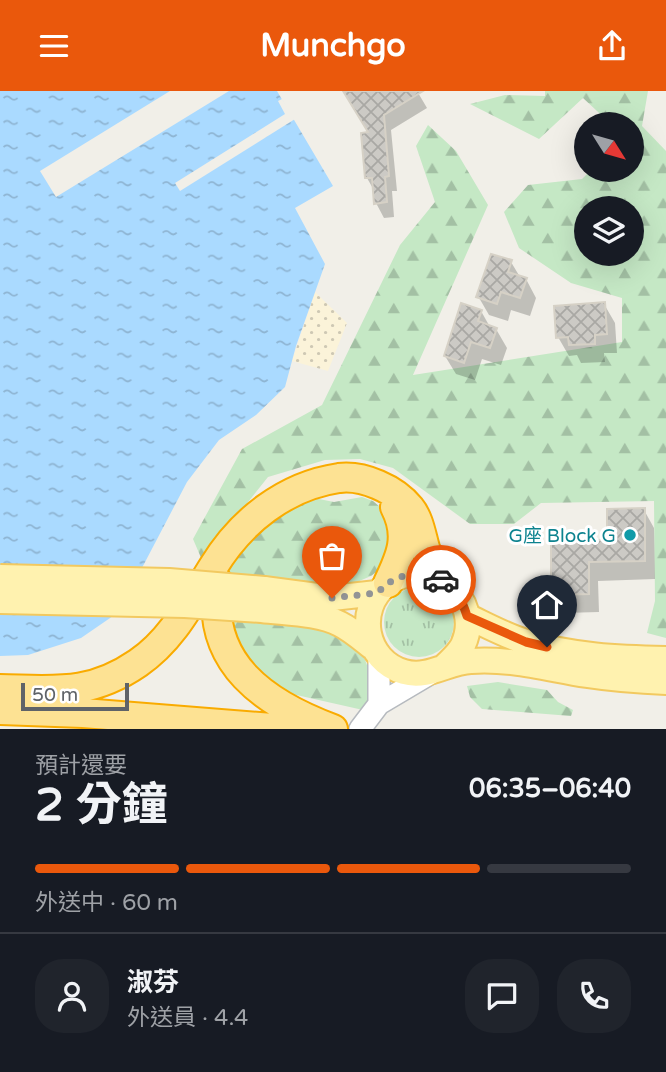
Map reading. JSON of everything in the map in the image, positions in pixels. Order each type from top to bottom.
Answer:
[{"type":"highway","points":[[0,689],[76,689],[104,681],[139,662],[157,648],[184,615],[214,565],[240,532],[271,504],[308,485],[356,478],[373,482],[403,500],[416,516],[429,560],[442,580]]},
{"type":"highway","points":[[382,487],[396,508],[403,530],[402,551],[383,588]]},
{"type":"highway","points":[[240,532],[222,563],[217,586],[218,620],[225,647],[241,673],[266,696],[333,729]]},
{"type":"highway","points":[[0,710],[94,713],[285,729]]},
{"type":"main road","points":[[360,729],[379,704],[439,668],[456,655],[463,644],[467,616],[460,597],[442,580],[429,575],[400,577],[383,588],[371,604],[367,619],[368,633],[376,652],[379,704]]},
{"type":"main road","points":[[0,577],[169,581],[263,599],[343,626],[386,663],[396,670],[408,673],[420,674],[468,661],[510,662],[590,676],[666,682]]},
{"type":"main road","points":[[0,601],[185,605],[263,599],[332,598],[383,588]]},
{"type":"main road","points":[[467,616],[526,642],[547,647],[600,656],[666,659]]},
{"type":"green space","points":[[545,91],[648,91],[644,114],[644,112],[598,112],[583,98],[539,139],[470,104],[505,95],[545,96]]},
{"type":"green space","points":[[428,125],[456,151],[488,205],[413,375],[622,342],[622,298],[571,283],[519,248],[504,212],[528,185],[574,180],[574,182],[644,182],[644,128],[666,151],[666,638],[647,633],[655,601],[654,501],[541,503],[514,524],[470,524],[393,468],[360,459],[325,460],[268,477],[202,560],[193,539],[242,449],[322,405],[400,245],[435,202],[416,146]]},
{"type":"green space","points":[[309,497],[334,502],[362,497],[380,507],[387,515],[393,532],[380,569],[357,582],[339,586],[226,573],[255,528]]},
{"type":"green space","points":[[419,587],[444,597],[454,622],[444,647],[419,657],[394,647],[384,622],[394,597]]},
{"type":"green space","points":[[226,619],[308,626],[347,640],[360,652],[368,668],[370,690],[363,710],[292,694],[249,669]]},
{"type":"green space","points":[[498,682],[547,690],[558,702],[573,710],[571,716],[482,709],[470,697],[467,686]]},
{"type":"sand","points":[[315,292],[347,323],[328,371],[292,361]]},
{"type":"water","points":[[0,91],[277,91],[333,186],[295,208],[325,264],[296,346],[285,387],[256,415],[219,440],[187,482],[133,585],[113,616],[81,638],[28,655],[0,656]]},
{"type":"pier","points":[[170,91],[229,91],[56,197],[40,171]]},
{"type":"pier","points":[[282,99],[295,119],[180,191],[175,183],[285,114],[278,101]]},
{"type":"building","points":[[343,91],[423,91],[384,115],[389,176],[385,177],[387,202],[374,204],[372,178],[365,178],[361,133],[368,132]]},
{"type":"building","points":[[491,254],[512,260],[508,272],[527,278],[520,298],[501,292],[497,304],[476,297]]},
{"type":"building","points":[[605,302],[607,334],[595,335],[595,344],[569,345],[568,337],[556,338],[554,306]]},
{"type":"building","points":[[461,303],[482,310],[478,321],[497,328],[490,348],[471,342],[464,363],[444,356]]},
{"type":"building","points":[[645,508],[645,561],[589,562],[589,594],[551,595],[551,541],[607,540],[607,509]]},
{"type":"way so far","points":[[332,598],[377,593],[388,583],[413,574],[429,575],[441,580]]},
{"type":"place","name":"G座 Block G","points":[[630,535]]},
{"type":"route","points":[[441,580],[449,584],[460,597],[467,616],[526,642],[547,647]]}]
